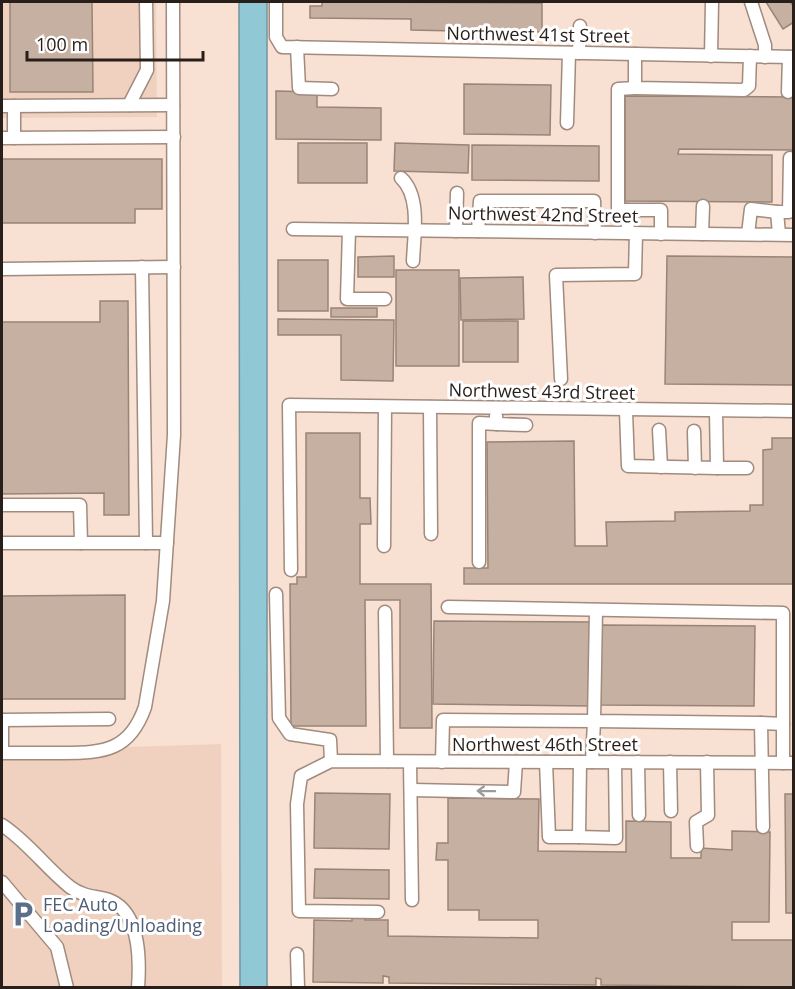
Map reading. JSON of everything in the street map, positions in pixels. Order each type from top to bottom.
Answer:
[{"type":"street","points":[[129,105],[147,70],[146,2]]},
{"type":"street","points":[[110,719],[2,720],[2,753],[100,752],[124,741],[136,729],[146,706],[163,601],[174,435],[173,2]]},
{"type":"street","name":"Northwest 41st Street","points":[[276,2],[276,37],[282,47],[791,57]]},
{"type":"street","points":[[711,56],[712,2]]},
{"type":"street","points":[[751,2],[765,45],[765,57]]},
{"type":"street","points":[[567,123],[574,53],[580,26]]},
{"type":"street","points":[[297,47],[299,88],[332,89]]},
{"type":"street","points":[[635,54],[635,88]]},
{"type":"street","points":[[661,234],[660,210],[618,210],[618,89],[744,90],[749,86],[750,56]]},
{"type":"street","points":[[788,92],[791,57]]},
{"type":"street","points":[[174,105],[8,106],[8,138],[174,137]]},
{"type":"street","points":[[748,234],[751,209],[789,212],[790,158]]},
{"type":"street","points":[[401,178],[409,185],[413,200],[413,261]]},
{"type":"street","points":[[456,231],[457,193]]},
{"type":"street","points":[[478,231],[480,201],[594,201],[595,233]]},
{"type":"street","points":[[702,234],[703,206]]},
{"type":"street","points":[[561,379],[556,275],[635,274],[632,233],[627,210]]},
{"type":"street","points":[[777,212],[779,234]]},
{"type":"street","name":"Northwest 42nd Street","points":[[293,229],[794,234]]},
{"type":"street","points":[[349,230],[347,299],[385,299]]},
{"type":"street","points":[[142,267],[146,543]]},
{"type":"street","points":[[2,269],[174,267]]},
{"type":"street","name":"Northwest 43rd Street","points":[[291,570],[289,405],[626,411],[794,411]]},
{"type":"street","points":[[384,546],[385,407]]},
{"type":"street","points":[[430,407],[431,534]]},
{"type":"street","points":[[496,408],[497,424]]},
{"type":"street","points":[[626,411],[628,466],[747,468]]},
{"type":"street","points":[[716,411],[717,468]]},
{"type":"street","points":[[479,562],[479,423],[526,425]]},
{"type":"street","points":[[659,430],[661,466]]},
{"type":"street","points":[[694,432],[695,468]]},
{"type":"street","points":[[2,505],[80,505],[81,543]]},
{"type":"street","points":[[2,543],[167,543]]},
{"type":"street","points":[[276,594],[279,718],[291,734],[330,740],[331,761]]},
{"type":"street","points":[[448,607],[783,613],[783,724],[788,763]]},
{"type":"street","points":[[579,837],[586,762],[594,721],[596,610]]},
{"type":"street","points":[[385,612],[387,762]]},
{"type":"street","points":[[442,762],[443,720],[783,724]]},
{"type":"street","points":[[761,723],[763,827]]},
{"type":"street","name":"Northwest 46th Street","points":[[378,912],[299,911],[297,804],[301,776],[331,761],[788,763]]},
{"type":"street","points":[[410,762],[412,900]]},
{"type":"street","points":[[412,790],[514,792],[516,762]]},
{"type":"street","points":[[546,762],[549,837],[616,838],[615,762]]},
{"type":"street","points":[[638,762],[639,814]]},
{"type":"street","points":[[670,762],[671,811]]},
{"type":"street","points":[[697,846],[696,822],[708,815],[707,762]]},
{"type":"street","points":[[2,825],[37,852],[70,887],[87,896],[111,901],[124,910],[138,946],[138,987]]},
{"type":"street","points":[[2,882],[57,947],[67,987]]},
{"type":"street","points":[[297,954],[298,987]]},
{"type":"shaded area","points":[[2,2],[156,2],[157,117],[2,118]]},
{"type":"shaded area","points":[[221,744],[222,987],[2,987],[2,751]]},
{"type":"water","points":[[239,2],[267,2],[267,988],[240,987]]},
{"type":"building","points":[[10,2],[92,2],[93,92],[10,92]]},
{"type":"building","points":[[322,2],[542,3],[542,32],[467,31],[467,28],[456,27],[456,31],[411,30],[411,19],[310,18],[310,6],[322,6]]},
{"type":"building","points":[[766,2],[790,2],[794,7],[794,22],[783,29]]},
{"type":"building","points":[[464,84],[551,85],[550,135],[464,134]]},
{"type":"building","points":[[276,91],[317,92],[317,107],[381,108],[381,140],[276,139]]},
{"type":"building","points":[[625,96],[794,97],[794,150],[679,149],[678,154],[772,155],[772,202],[625,201]]},
{"type":"building","points":[[298,143],[367,143],[367,183],[298,183]]},
{"type":"building","points":[[395,143],[469,145],[468,173],[394,171]]},
{"type":"building","points":[[472,145],[599,146],[599,181],[472,180]]},
{"type":"building","points":[[2,159],[162,159],[162,209],[135,209],[135,223],[2,223]]},
{"type":"building","points":[[394,256],[394,277],[358,277],[358,257]]},
{"type":"building","points":[[667,256],[794,257],[794,385],[665,384]]},
{"type":"building","points":[[278,260],[328,260],[328,311],[278,311]]},
{"type":"building","points":[[396,270],[459,270],[459,366],[396,366]]},
{"type":"building","points":[[523,277],[524,319],[461,320],[460,278]]},
{"type":"building","points":[[100,301],[128,301],[129,515],[104,515],[104,493],[2,494],[2,322],[100,322]]},
{"type":"building","points":[[331,308],[377,308],[377,317],[331,317]]},
{"type":"building","points":[[278,319],[394,320],[393,381],[341,380],[341,335],[278,335]]},
{"type":"building","points":[[463,321],[518,321],[518,362],[463,362]]},
{"type":"building","points":[[306,433],[360,433],[360,498],[370,498],[371,524],[360,524],[360,584],[431,584],[432,728],[400,728],[400,600],[365,600],[366,726],[291,726],[290,584],[297,584],[297,577],[306,577]]},
{"type":"building","points":[[772,438],[794,438],[794,584],[464,584],[464,568],[488,568],[487,442],[574,441],[575,546],[607,546],[606,522],[675,521],[675,512],[750,511],[750,505],[763,505],[763,450],[772,449]]},
{"type":"building","points":[[125,595],[125,699],[2,699],[2,596]]},
{"type":"building","points":[[434,621],[591,622],[590,706],[433,704]]},
{"type":"building","points":[[601,625],[755,626],[754,706],[600,705]]},
{"type":"building","points":[[315,793],[390,794],[389,849],[314,848]]},
{"type":"building","points":[[785,794],[794,794],[794,913],[786,913]]},
{"type":"building","points":[[448,798],[539,799],[538,851],[626,852],[626,821],[671,822],[671,858],[701,858],[701,848],[732,850],[732,831],[770,832],[769,922],[732,922],[732,940],[794,940],[794,987],[601,985],[601,979],[596,978],[596,985],[389,983],[389,977],[383,976],[383,983],[313,982],[314,920],[352,921],[352,915],[366,915],[365,920],[388,920],[388,936],[538,938],[538,920],[479,920],[479,910],[448,910],[448,860],[436,860],[437,843],[448,843]]},
{"type":"building","points":[[315,869],[389,870],[389,899],[314,898]]},
{"type":"place","name":"FEC Auto Loading/Unloading","points":[[23,914]]}]
